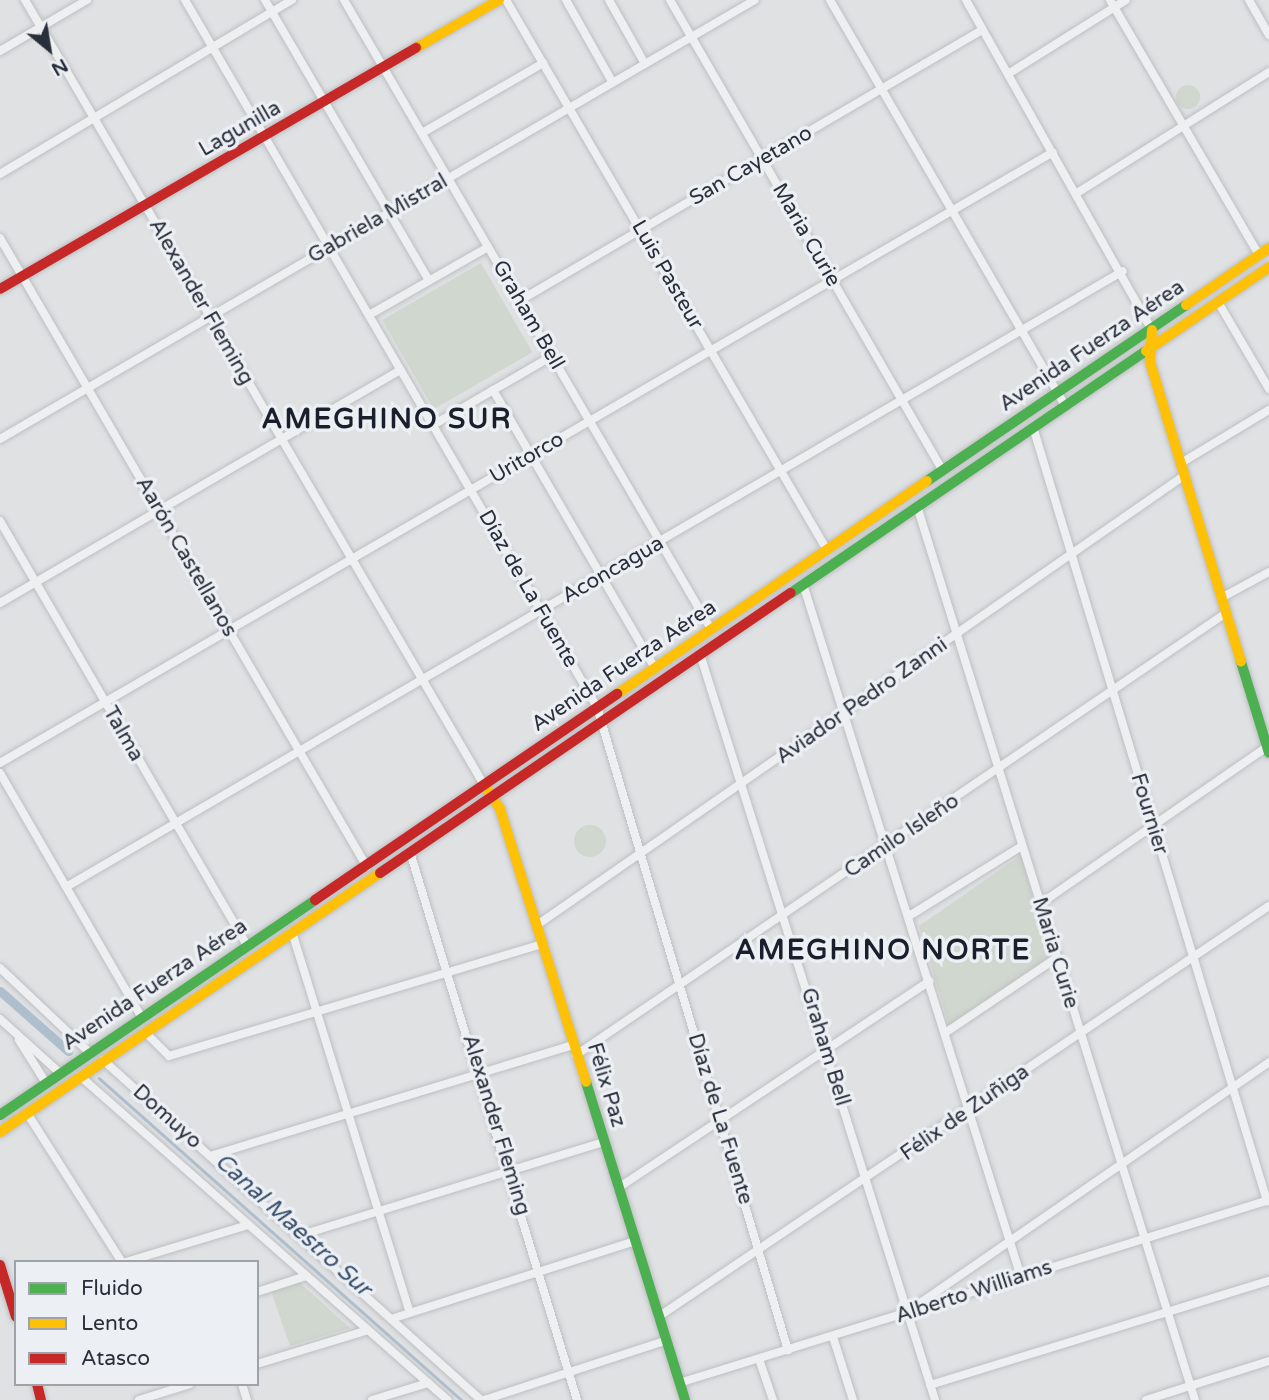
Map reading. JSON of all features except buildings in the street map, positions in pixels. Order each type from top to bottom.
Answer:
[{"type":"main road","name":"Lagunilla","points":[[0,289],[499,0]]},
{"type":"main road","name":"Avenida Fuerza Aérea","points":[[0,1115],[1264,252]]},
{"type":"main road","name":"Avenida Fuerza Aérea","points":[[0,1132],[1269,267]]},
{"type":"main road","points":[[1152,330],[1148,350],[1267,743]]},
{"type":"main road","name":"Félix Paz","points":[[484,785],[493,797],[537,925],[685,1400]]},
{"type":"main road","points":[[80,1076],[90,1053]]},
{"type":"main road","points":[[0,1265],[13,1296]]},
{"type":"street","name":"Alexander Fleming","points":[[25,0],[484,785]]},
{"type":"street","points":[[0,51],[87,0]]},
{"type":"street","name":"Díaz de La Fuente","points":[[185,0],[597,707],[789,1350]]},
{"type":"street","points":[[265,0],[429,281]]},
{"type":"street","points":[[0,174],[292,0]]},
{"type":"street","name":"Graham Bell","points":[[344,0],[711,629]]},
{"type":"street","name":"Luis Pasteur","points":[[506,0],[827,550]]},
{"type":"street","points":[[566,0],[613,83]]},
{"type":"street","points":[[608,0],[645,64]]},
{"type":"street","name":"Maria Curie","points":[[670,0],[943,471]]},
{"type":"street","name":"Gabriela Mistral","points":[[0,439],[755,0]]},
{"type":"street","points":[[830,0],[1065,405]]},
{"type":"street","points":[[966,0],[1123,271],[1152,330]]},
{"type":"street","points":[[1008,74],[1112,4],[1126,0]]},
{"type":"street","points":[[1249,0],[1269,34]]},
{"type":"street","points":[[1112,4],[1264,252]]},
{"type":"street","name":"San Cayetano","points":[[519,301],[982,30]]},
{"type":"street","points":[[422,133],[543,63]]},
{"type":"street","points":[[1077,193],[1269,72]]},
{"type":"street","name":"Uritorco","points":[[0,763],[1053,152]]},
{"type":"street","name":"Aarón Castellanos","points":[[0,238],[374,876]]},
{"type":"street","points":[[369,316],[488,247]]},
{"type":"street","name":"Aconcagua","points":[[66,887],[1123,271]]},
{"type":"street","points":[[1218,302],[1269,389]]},
{"type":"street","points":[[433,425],[552,356]]},
{"type":"street","points":[[0,603],[400,370]]},
{"type":"street","points":[[493,390],[655,668]]},
{"type":"street","points":[[1181,463],[1269,410]]},
{"type":"street","name":"Fournier","points":[[1033,427],[1268,1201]]},
{"type":"street","name":"Aviador Pedro Zanni","points":[[537,925],[1185,475]]},
{"type":"street","name":"Maria Curie","points":[[917,506],[1195,1400]]},
{"type":"street","name":"Talma","points":[[0,521],[247,946]]},
{"type":"street","points":[[1222,598],[1269,572]]},
{"type":"street","points":[[803,584],[1021,1277]]},
{"type":"street","name":"Camilo Isleño","points":[[210,1156],[479,1072],[575,1050],[680,987],[1226,613]]},
{"type":"street","name":"Graham Bell","points":[[700,654],[934,1400]]},
{"type":"street","points":[[1040,904],[1267,743]]},
{"type":"street","points":[[0,773],[3,787],[66,887],[142,1018]]},
{"type":"street","points":[[909,916],[1021,846]]},
{"type":"street","name":"Alexander Fleming","points":[[410,852],[449,972],[577,1400]]},
{"type":"street","name":"Félix de Zuñiga","points":[[658,1317],[866,1181],[1269,906]]},
{"type":"street","points":[[292,932],[319,1012],[409,1310]]},
{"type":"street","points":[[145,1031],[162,1054],[319,1012],[543,944]]},
{"type":"street","points":[[945,1033],[1056,958]]},
{"type":"street","points":[[0,968],[90,1053]]},
{"type":"street","points":[[618,1188],[929,981]]},
{"type":"street","points":[[0,1019],[60,1073]]},
{"type":"street","points":[[14,1031],[46,1083]]},
{"type":"street","name":"Domuyo","points":[[103,1060],[482,1400]]},
{"type":"street","points":[[919,1309],[1009,1240],[1269,1062]]},
{"type":"street","name":"Domuyo","points":[[80,1076],[447,1400]]},
{"type":"street","points":[[27,1113],[123,1260]]},
{"type":"street","points":[[298,1236],[603,1142]]},
{"type":"street","name":"Alberto Williams","points":[[679,1383],[1268,1201]]},
{"type":"street","points":[[131,1260],[248,1225]]},
{"type":"street","points":[[391,1319],[409,1310],[635,1241]]},
{"type":"street","points":[[259,1291],[306,1276]]},
{"type":"street","points":[[930,1385],[1269,1281]]},
{"type":"street","points":[[259,1363],[368,1330]]},
{"type":"street","points":[[833,1337],[853,1400]]},
{"type":"street","points":[[482,1400],[665,1340]]},
{"type":"street","points":[[760,1359],[773,1400]]},
{"type":"street","points":[[1146,1400],[1269,1362]]},
{"type":"street","points":[[372,1400],[428,1383]]},
{"type":"street","points":[[139,1400],[183,1386]]},
{"type":"shaded area","points":[[1188,85],[1199,92],[1200,97],[1193,108],[1188,109],[1177,102],[1176,97],[1183,86]]},
{"type":"shaded area","points":[[481,263],[532,352],[434,409],[382,320]]},
{"type":"shaded area","points":[[590,825],[601,830],[606,841],[601,852],[590,857],[579,852],[574,841],[579,830]]},
{"type":"shaded area","points":[[1021,855],[1050,958],[949,1025],[919,926]]},
{"type":"shaded area","points":[[299,1282],[350,1328],[290,1346],[271,1291]]},
{"type":"waterway","name":"Canal Maestro Sur","points":[[0,991],[68,1051]]},
{"type":"waterway","name":"Canal Maestro Sur","points":[[99,1078],[462,1400]]},
{"type":"traffic: fast","points":[[927,481],[1186,305]]},
{"type":"traffic: fast","points":[[791,593],[1146,351]]},
{"type":"traffic: fast","points":[[1241,662],[1269,753]]},
{"type":"traffic: fast","points":[[0,1115],[315,900]]},
{"type":"traffic: fast","points":[[586,1082],[685,1400]]},
{"type":"traffic: slow","points":[[416,48],[499,0]]},
{"type":"traffic: slow","points":[[1186,305],[1269,248]]},
{"type":"traffic: slow","points":[[1146,351],[1269,267]]},
{"type":"traffic: slow","points":[[1152,330],[1150,362],[1241,662]]},
{"type":"traffic: slow","points":[[617,694],[927,481]]},
{"type":"traffic: slow","points":[[484,785],[500,809],[586,1082]]},
{"type":"traffic: slow","points":[[0,1132],[380,873]]},
{"type":"traffic: jam","points":[[0,289],[416,48]]},
{"type":"traffic: jam","points":[[380,873],[791,593]]},
{"type":"traffic: jam","points":[[315,900],[617,694]]},
{"type":"traffic: jam","points":[[0,1265],[14,1310]]},
{"type":"traffic: jam","points":[[38,1386],[41,1400]]},
{"type":"district","name":"AMEGHINO SUR","points":[[387,419]]},
{"type":"district","name":"AMEGHINO NORTE","points":[[883,950]]}]
